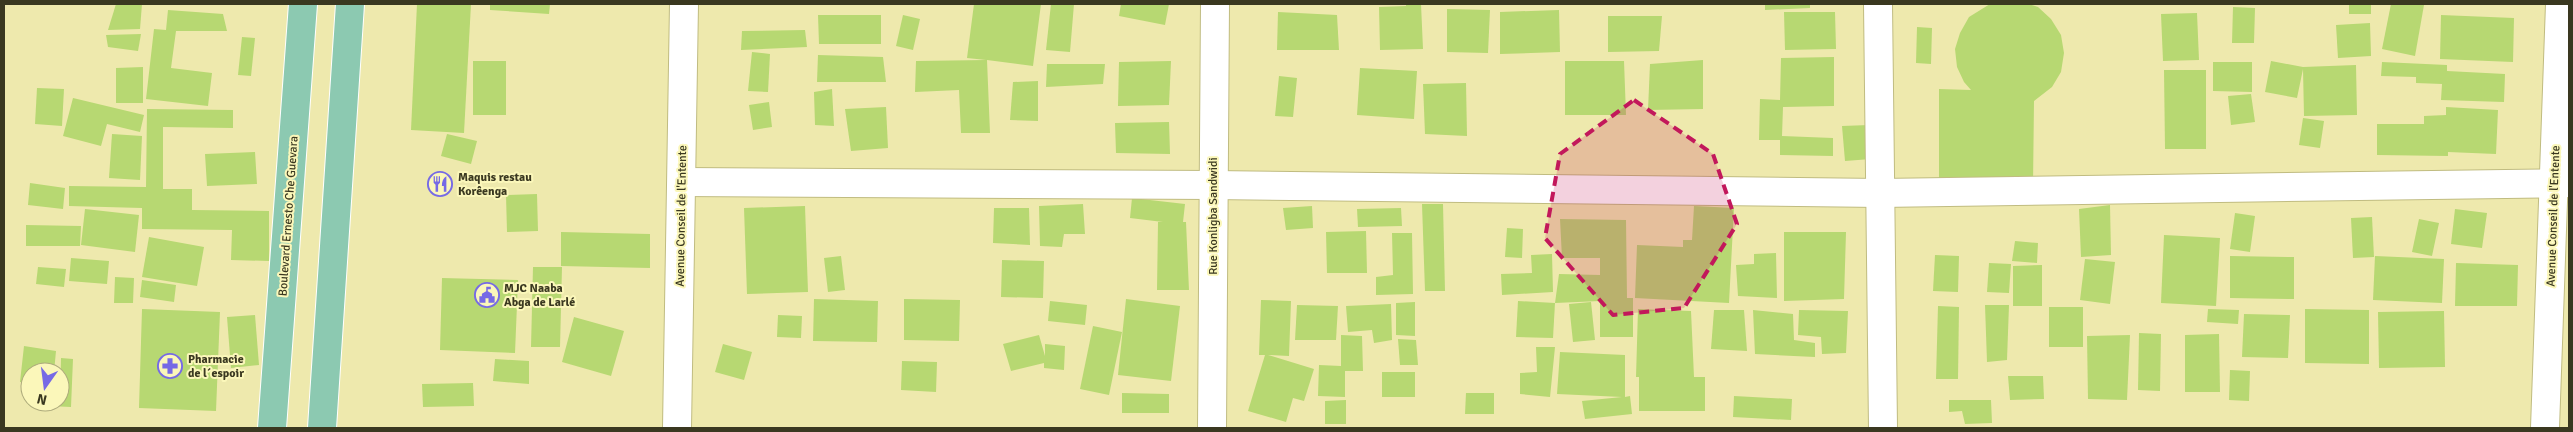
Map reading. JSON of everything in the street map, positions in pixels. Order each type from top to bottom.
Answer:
[{"type":"main road","name":"Boulevard Ernesto Che Guevara","points":[[272,428],[303,4]]},
{"type":"main road","points":[[322,428],[350,4]]},
{"type":"street","name":"Avenue Conseil de l'Entente","points":[[677,428],[684,4]]},
{"type":"street","name":"Rue Konligba Sandwidi","points":[[1212,428],[1215,4]]},
{"type":"street","points":[[1878,4],[1883,428]]},
{"type":"street","name":"Avenue Conseil de l'Entente","points":[[2545,428],[2561,183],[2560,4]]},
{"type":"street","points":[[682,182],[1213,185],[1880,193],[2561,183]]},
{"type":"highlighted area","points":[[1634,100],[1713,154],[1737,224],[1684,308],[1613,315],[1545,238],[1560,154]]},
{"type":"building","points":[[116,4],[142,4],[140,29],[108,30]]},
{"type":"building","points":[[417,4],[471,4],[464,133],[411,130]]},
{"type":"building","points":[[490,4],[550,4],[549,14],[490,10]]},
{"type":"building","points":[[974,4],[1041,4],[1033,66],[987,60],[990,133],[961,133],[959,90],[915,92],[916,61],[986,60],[967,58]]},
{"type":"building","points":[[1051,4],[1074,4],[1070,52],[1046,50]]},
{"type":"building","points":[[1121,4],[1169,4],[1165,25],[1119,16]]},
{"type":"building","points":[[1406,4],[1421,4],[1423,49],[1380,50],[1379,7],[1406,6]]},
{"type":"building","points":[[1765,4],[1810,4],[1810,8],[1765,10]]},
{"type":"building","points":[[1990,4],[2029,4],[2038,7],[2051,19],[2061,35],[2064,53],[2061,72],[2052,87],[2034,101],[2033,185],[1939,184],[1939,89],[1971,90],[1964,82],[1957,67],[1955,49],[1960,33],[1969,17]]},
{"type":"building","points":[[2349,4],[2371,4],[2371,14],[2349,14]]},
{"type":"building","points":[[2391,4],[2424,5],[2415,56],[2382,49]]},
{"type":"building","points":[[2233,7],[2255,8],[2254,43],[2232,43]]},
{"type":"building","points":[[1447,9],[1490,10],[1488,53],[1447,52]]},
{"type":"building","points":[[168,10],[223,14],[227,31],[176,31],[171,68],[212,73],[208,106],[146,99],[154,29],[166,30]]},
{"type":"building","points":[[1559,10],[1560,52],[1500,54],[1500,12]]},
{"type":"building","points":[[1278,12],[1337,15],[1339,50],[1277,50]]},
{"type":"building","points":[[1784,12],[1835,12],[1836,49],[1785,50]]},
{"type":"building","points":[[2197,13],[2199,60],[2163,61],[2161,14]]},
{"type":"building","points":[[818,15],[881,15],[881,44],[819,44]]},
{"type":"building","points":[[903,15],[920,19],[913,50],[896,46]]},
{"type":"building","points":[[2441,15],[2514,18],[2513,62],[2440,59]]},
{"type":"building","points":[[1608,16],[1662,16],[1659,51],[1608,52]]},
{"type":"building","points":[[2370,23],[2371,56],[2338,58],[2336,25]]},
{"type":"building","points":[[1917,27],[1932,28],[1931,64],[1916,63]]},
{"type":"building","points":[[805,30],[807,47],[741,50],[742,31]]},
{"type":"building","points":[[141,34],[138,51],[108,47],[106,35]]},
{"type":"building","points":[[242,37],[255,38],[251,76],[238,75]]},
{"type":"building","points":[[752,52],[770,54],[768,92],[748,91]]},
{"type":"building","points":[[818,55],[883,57],[886,82],[817,82]]},
{"type":"building","points":[[1834,57],[1834,106],[1783,107],[1782,136],[1833,138],[1833,156],[1780,155],[1780,140],[1759,140],[1760,99],[1780,100],[1781,58]]},
{"type":"building","points":[[1703,60],[1703,109],[1648,110],[1650,64]]},
{"type":"building","points":[[473,61],[506,61],[506,115],[473,115]]},
{"type":"building","points":[[1171,61],[1169,105],[1118,106],[1119,62]]},
{"type":"building","points":[[1565,61],[1624,61],[1626,115],[1565,115]]},
{"type":"building","points":[[2271,61],[2303,67],[2356,65],[2357,115],[2304,116],[2303,69],[2297,98],[2265,92]]},
{"type":"building","points":[[2213,62],[2252,62],[2252,92],[2213,91]]},
{"type":"building","points":[[2382,62],[2447,65],[2447,71],[2505,74],[2504,102],[2441,100],[2442,84],[2416,83],[2416,77],[2381,76]]},
{"type":"building","points":[[1047,64],[1105,64],[1103,84],[1046,87]]},
{"type":"building","points":[[143,67],[143,103],[116,103],[116,68]]},
{"type":"building","points":[[1360,68],[1417,71],[1414,119],[1357,115]]},
{"type":"building","points":[[2164,70],[2206,70],[2206,149],[2165,149]]},
{"type":"building","points":[[1279,76],[1297,78],[1293,117],[1275,116]]},
{"type":"building","points":[[1038,81],[1038,121],[1010,120],[1013,82]]},
{"type":"building","points":[[1466,83],[1467,136],[1425,134],[1423,84]]},
{"type":"building","points":[[37,88],[64,89],[62,126],[35,124]]},
{"type":"building","points":[[832,89],[834,126],[815,125],[814,92]]},
{"type":"building","points":[[2251,94],[2255,122],[2231,125],[2228,96]]},
{"type":"building","points":[[73,98],[144,115],[140,132],[107,124],[101,146],[63,136]]},
{"type":"building","points":[[769,102],[772,127],[753,130],[749,105]]},
{"type":"building","points":[[886,107],[888,148],[851,151],[845,109]]},
{"type":"building","points":[[2446,107],[2498,110],[2496,154],[2448,152],[2448,156],[2377,155],[2377,124],[2424,124],[2424,116],[2446,115]]},
{"type":"building","points":[[147,109],[233,110],[233,128],[163,127],[163,189],[192,189],[192,210],[269,211],[269,261],[231,260],[232,230],[142,229],[142,208],[69,206],[69,186],[146,187]]},
{"type":"building","points":[[2303,118],[2324,121],[2320,148],[2299,145]]},
{"type":"building","points":[[1169,122],[1170,154],[1116,153],[1115,123]]},
{"type":"building","points":[[1869,125],[1871,159],[1845,161],[1842,126]]},
{"type":"building","points":[[112,134],[142,136],[140,180],[109,178]]},
{"type":"building","points":[[447,134],[477,141],[471,164],[441,156]]},
{"type":"building","points":[[255,152],[257,184],[207,186],[205,154]]},
{"type":"building","points":[[30,183],[65,188],[63,209],[28,205]]},
{"type":"building","points":[[537,194],[538,231],[507,232],[506,195]]},
{"type":"building","points":[[1132,198],[1185,204],[1183,222],[1186,222],[1189,290],[1157,290],[1158,222],[1163,222],[1130,218]]},
{"type":"building","points":[[1083,204],[1085,234],[1064,234],[1062,247],[1040,246],[1039,206]]},
{"type":"building","points":[[1422,204],[1443,204],[1445,291],[1425,291]]},
{"type":"building","points":[[2110,205],[2111,255],[2081,257],[2079,209]]},
{"type":"building","points":[[805,206],[808,292],[747,294],[744,208]]},
{"type":"building","points":[[1312,206],[1313,228],[1286,230],[1283,208]]},
{"type":"building","points":[[1694,206],[1734,208],[1729,303],[1635,298],[1637,245],[1683,247],[1683,240],[1692,240]]},
{"type":"building","points":[[994,208],[1029,208],[1030,245],[993,243]]},
{"type":"building","points":[[1401,208],[1402,226],[1358,227],[1357,209]]},
{"type":"building","points":[[85,209],[139,215],[135,252],[81,245]]},
{"type":"building","points":[[2455,209],[2487,213],[2482,248],[2451,244]]},
{"type":"building","points":[[2235,213],[2255,216],[2250,252],[2230,249]]},
{"type":"building","points":[[2372,217],[2374,257],[2353,258],[2351,218]]},
{"type":"building","points":[[1560,219],[1626,220],[1627,298],[1633,298],[1633,337],[1600,337],[1600,301],[1555,303],[1559,274],[1600,275],[1600,258],[1562,258]]},
{"type":"building","points":[[2419,219],[2439,223],[2432,256],[2412,252]]},
{"type":"building","points":[[26,225],[81,226],[80,246],[26,246]]},
{"type":"building","points":[[1507,228],[1523,229],[1522,258],[1505,257]]},
{"type":"building","points":[[1366,231],[1367,273],[1327,273],[1326,232]]},
{"type":"building","points":[[561,232],[650,234],[650,268],[561,266]]},
{"type":"building","points":[[1784,232],[1846,232],[1844,299],[1784,301]]},
{"type":"building","points":[[1392,233],[1412,233],[1413,294],[1376,295],[1376,277],[1393,275]]},
{"type":"building","points":[[2164,235],[2220,238],[2216,306],[2161,303]]},
{"type":"building","points":[[149,237],[204,247],[197,286],[142,277]]},
{"type":"building","points":[[2015,241],[2038,243],[2037,263],[2012,261]]},
{"type":"building","points":[[1776,253],[1777,298],[1738,296],[1736,265],[1754,264],[1754,254]]},
{"type":"building","points":[[1552,254],[1553,292],[1502,295],[1501,274],[1532,273],[1531,255]]},
{"type":"building","points":[[1935,255],[1959,256],[1958,292],[1933,291]]},
{"type":"building","points":[[841,256],[845,290],[828,292],[824,258]]},
{"type":"building","points":[[2230,256],[2294,257],[2294,299],[2230,298]]},
{"type":"building","points":[[2375,256],[2444,259],[2442,303],[2373,300]]},
{"type":"building","points":[[71,258],[109,261],[107,284],[69,281]]},
{"type":"building","points":[[2085,259],[2115,262],[2110,304],[2080,300]]},
{"type":"building","points":[[1002,260],[1044,261],[1043,298],[1001,297]]},
{"type":"building","points":[[1989,263],[2011,264],[2009,293],[1987,292]]},
{"type":"building","points":[[2456,263],[2518,265],[2517,306],[2455,306]]},
{"type":"building","points":[[2042,265],[2042,306],[2013,306],[2013,266]]},
{"type":"building","points":[[38,267],[66,269],[64,287],[36,284]]},
{"type":"building","points":[[533,267],[562,267],[560,347],[531,347]]},
{"type":"building","points":[[115,277],[134,278],[133,303],[114,303]]},
{"type":"building","points":[[442,278],[518,280],[515,353],[440,350]]},
{"type":"building","points":[[142,280],[176,285],[174,302],[140,297]]},
{"type":"building","points":[[814,299],[878,301],[877,342],[813,341]]},
{"type":"building","points":[[904,299],[960,300],[959,341],[904,340]]},
{"type":"building","points":[[1126,299],[1180,306],[1171,381],[1118,375]]},
{"type":"building","points":[[1261,300],[1291,301],[1289,356],[1268,355],[1314,369],[1304,401],[1293,398],[1286,422],[1248,411],[1265,355],[1259,355]]},
{"type":"building","points":[[1050,301],[1087,305],[1085,325],[1048,321]]},
{"type":"building","points":[[1518,301],[1555,303],[1553,338],[1516,337]]},
{"type":"building","points":[[1415,302],[1415,336],[1396,335],[1396,303]]},
{"type":"building","points":[[1591,302],[1595,340],[1573,342],[1569,304]]},
{"type":"building","points":[[1391,304],[1392,340],[1374,343],[1372,330],[1348,332],[1346,306]]},
{"type":"building","points":[[1297,305],[1338,306],[1336,340],[1295,340]]},
{"type":"building","points":[[1985,305],[2009,305],[2007,360],[1987,362]]},
{"type":"building","points":[[1938,306],[1959,307],[1958,379],[1936,379]]},
{"type":"building","points":[[2049,307],[2083,307],[2083,347],[2049,347]]},
{"type":"building","points":[[142,309],[220,312],[216,411],[139,408]]},
{"type":"building","points":[[1638,309],[1691,311],[1694,377],[1705,377],[1705,411],[1639,411],[1639,377],[1636,377]]},
{"type":"building","points":[[2208,309],[2239,310],[2238,324],[2207,322]]},
{"type":"building","points":[[2305,309],[2369,310],[2369,364],[2305,363]]},
{"type":"building","points":[[1714,310],[1744,310],[1747,351],[1711,349]]},
{"type":"building","points":[[1753,310],[1793,314],[1794,340],[1815,343],[1815,357],[1755,354]]},
{"type":"building","points":[[1799,310],[1848,311],[1846,353],[1822,354],[1821,337],[1798,335]]},
{"type":"building","points":[[2444,311],[2445,367],[2379,368],[2378,312]]},
{"type":"building","points":[[2244,314],[2290,315],[2288,358],[2242,357]]},
{"type":"building","points":[[255,315],[259,365],[231,368],[227,317]]},
{"type":"building","points":[[778,315],[802,316],[801,338],[777,337]]},
{"type":"building","points":[[574,317],[624,331],[611,376],[562,362]]},
{"type":"building","points":[[1093,326],[1122,332],[1109,395],[1080,389]]},
{"type":"building","points":[[2139,333],[2161,334],[2160,391],[2138,390]]},
{"type":"building","points":[[2219,334],[2220,392],[2185,392],[2185,335]]},
{"type":"building","points":[[1039,335],[1045,356],[1045,344],[1065,346],[1064,370],[1044,368],[1044,363],[1011,371],[1003,344]]},
{"type":"building","points":[[1341,335],[1362,336],[1363,371],[1345,371],[1345,397],[1318,396],[1319,365],[1341,366]]},
{"type":"building","points":[[2130,335],[2127,400],[2088,399],[2087,336]]},
{"type":"building","points":[[1398,339],[1416,340],[1418,365],[1400,365]]},
{"type":"building","points":[[723,344],[752,352],[744,380],[715,372]]},
{"type":"building","points":[[24,346],[56,351],[55,362],[22,362]]},
{"type":"building","points":[[1536,347],[1555,347],[1550,397],[1520,394],[1520,373],[1537,372]]},
{"type":"building","points":[[1560,352],[1625,355],[1625,397],[1630,396],[1632,414],[1585,419],[1582,401],[1622,397],[1557,394]]},
{"type":"building","points":[[61,358],[73,359],[71,407],[70,362],[61,362]]},
{"type":"building","points":[[495,359],[529,361],[529,384],[493,381]]},
{"type":"building","points":[[902,361],[937,362],[936,392],[901,390]]},
{"type":"building","points":[[2230,370],[2250,371],[2249,401],[2229,400]]},
{"type":"building","points":[[1382,372],[1415,372],[1415,397],[1382,397]]},
{"type":"building","points":[[2008,376],[2043,376],[2044,399],[2010,400]]},
{"type":"building","points":[[473,383],[474,406],[423,407],[422,384]]},
{"type":"building","points":[[1122,393],[1169,394],[1169,413],[1122,413]]},
{"type":"building","points":[[1466,393],[1494,393],[1494,414],[1465,414]]},
{"type":"building","points":[[1734,396],[1792,399],[1791,420],[1733,417]]},
{"type":"building","points":[[1346,400],[1346,424],[1325,424],[1325,401]]},
{"type":"building","points":[[1949,400],[1991,400],[1992,423],[1965,424],[1962,411],[1949,412]]},
{"type":"place","name":"Maquis restau Korêenga","points":[[440,184]]},
{"type":"place","name":"MJC Naaba Abga de Larlé","points":[[487,295]]},
{"type":"place","name":"Pharmacie de l´espoir","points":[[170,366]]}]
